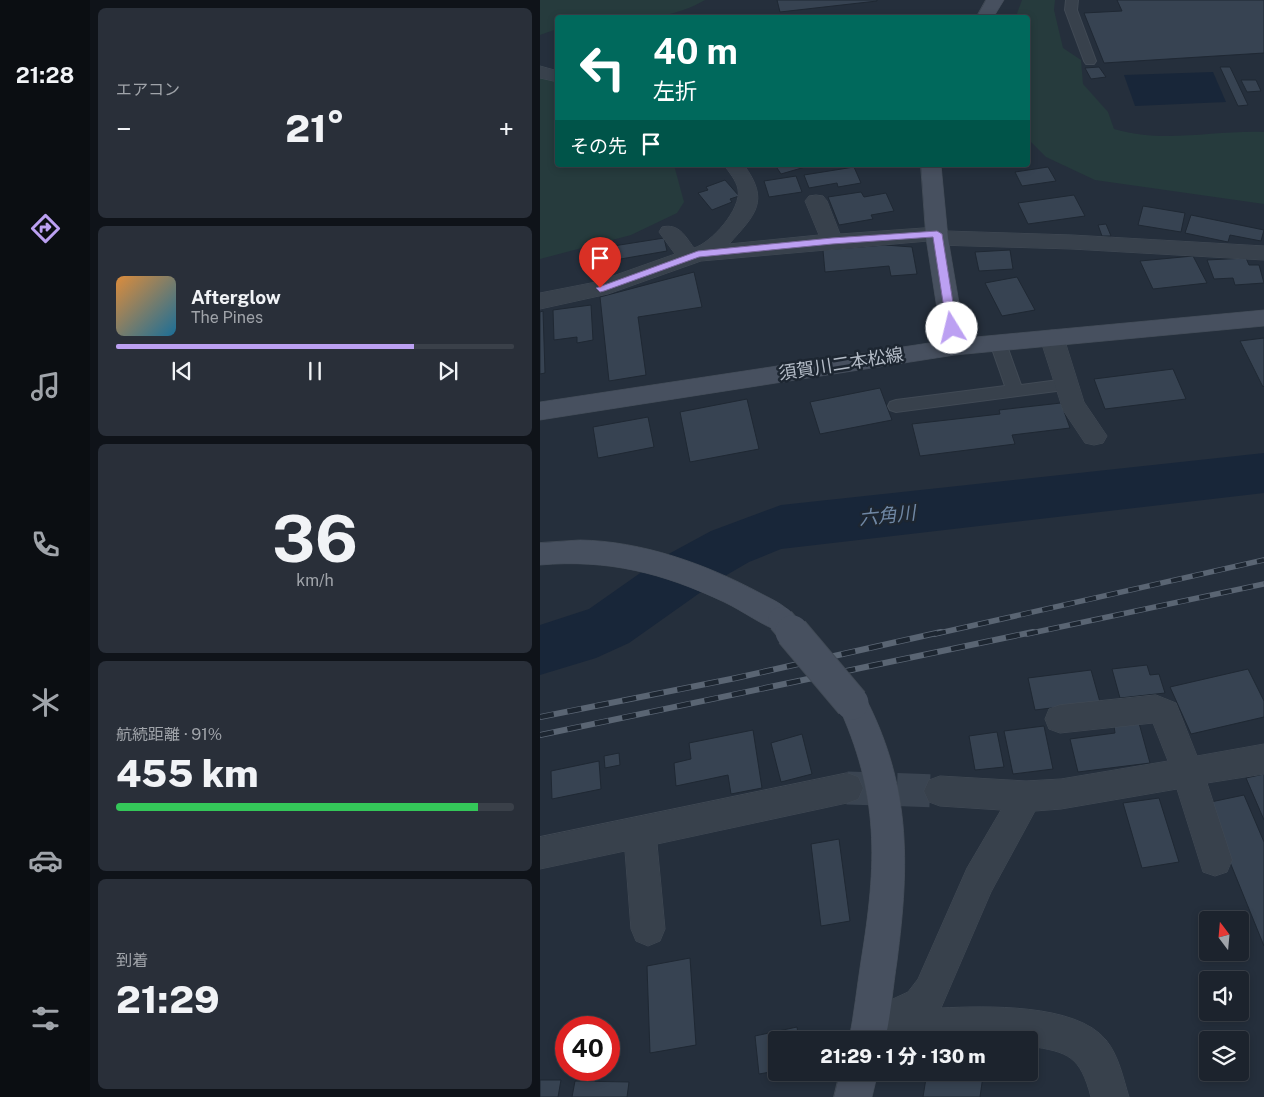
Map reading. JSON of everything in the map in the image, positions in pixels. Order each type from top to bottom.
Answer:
[{"type":"street","points":[[986,15],[995,0]]},
{"type":"street","points":[[540,72],[555,76]]},
{"type":"street","points":[[698,255],[737,221],[748,204],[748,190],[735,167]]},
{"type":"street","points":[[930,167],[937,236],[955,347]]},
{"type":"street","points":[[816,201],[832,241]]},
{"type":"street","points":[[670,232],[698,255]]},
{"type":"street","points":[[540,301],[600,288],[698,255],[832,241],[937,236],[1264,253]]},
{"type":"street","name":"須賀川二本松線","points":[[540,411],[955,347],[1264,318]]},
{"type":"street","points":[[1052,338],[1072,404],[1094,436]]},
{"type":"street","points":[[540,554],[604,552],[642,560],[715,585],[752,601],[781,620],[852,703],[862,719],[876,761],[886,811],[889,846],[889,879],[868,1031]]},
{"type":"street","points":[[1060,719],[1156,710],[1165,713],[1188,773],[1215,860]]},
{"type":"street","points":[[940,790],[1026,796],[1061,794],[1264,759]]},
{"type":"street","points":[[540,853],[847,788]]},
{"type":"street","points":[[873,1031],[921,1005],[931,992],[979,880],[1026,796]]},
{"type":"street","points":[[640,832],[648,929]]},
{"type":"street","points":[[917,1031],[1015,1025],[1048,1031],[1073,1039],[1088,1047],[1098,1060],[1110,1097]]},
{"type":"street","points":[[853,1097],[857,1081]]},
{"type":"lane","points":[[1072,0],[1071,10],[1090,61]]},
{"type":"lane","points":[[998,343],[1015,391]]},
{"type":"lane","points":[[896,406],[1066,385]]},
{"type":"green space","points":[[540,0],[705,0],[688,8],[664,15],[555,15],[555,30],[540,35]]},
{"type":"green space","points":[[1022,0],[1055,0],[1054,10],[1063,48],[1081,60],[1083,84],[1108,112],[1114,129],[1152,136],[1264,132],[1264,204],[1095,180],[1046,157],[1030,141],[1030,15],[1016,15]]},
{"type":"green space","points":[[540,68],[555,74],[555,167],[675,167],[684,202],[677,213],[631,235],[540,259]]},
{"type":"water","points":[[1213,72],[1226,102],[1135,106],[1124,75]]},
{"type":"building","points":[[777,0],[877,0],[877,1],[780,12]]},
{"type":"building","points":[[1117,0],[1264,0],[1264,53],[1104,63],[1084,13],[1122,11]]},
{"type":"building","points":[[1099,67],[1106,77],[1091,79],[1085,68]]},
{"type":"building","points":[[1220,67],[1230,67],[1248,105],[1238,106]]},
{"type":"building","points":[[1241,80],[1256,80],[1261,91],[1247,92]]},
{"type":"building","points":[[776,167],[805,167],[781,174]]},
{"type":"building","points":[[854,167],[861,183],[838,187],[837,183],[809,188],[804,175]]},
{"type":"building","points":[[1048,167],[1056,181],[1022,186],[1015,172]]},
{"type":"building","points":[[796,176],[802,192],[769,197],[764,181]]},
{"type":"building","points":[[725,180],[739,196],[730,199],[732,202],[712,210],[698,193],[708,190],[706,187]]},
{"type":"building","points":[[861,192],[864,197],[886,193],[894,211],[871,215],[873,219],[839,225],[828,197]]},
{"type":"building","points":[[1074,195],[1085,216],[1028,224],[1018,203]]},
{"type":"building","points":[[1143,206],[1185,213],[1181,232],[1138,225]]},
{"type":"building","points":[[1191,215],[1264,230],[1261,241],[1230,235],[1228,242],[1185,233]]},
{"type":"building","points":[[1106,224],[1111,236],[1102,236],[1098,225]]},
{"type":"building","points":[[664,238],[667,251],[609,261],[607,247]]},
{"type":"building","points":[[885,245],[912,247],[917,274],[891,276],[889,266],[825,272],[823,250]]},
{"type":"building","points":[[1010,250],[1013,269],[979,271],[975,252]]},
{"type":"building","points":[[1193,256],[1207,283],[1153,289],[1140,261]]},
{"type":"building","points":[[1246,258],[1249,265],[1259,265],[1264,283],[1235,285],[1233,278],[1214,279],[1207,260]]},
{"type":"building","points":[[694,272],[702,307],[638,317],[646,375],[609,381],[600,297]]},
{"type":"building","points":[[1017,277],[1035,310],[1002,316],[985,283]]},
{"type":"building","points":[[591,305],[593,340],[577,343],[577,337],[554,340],[553,310]]},
{"type":"building","points":[[543,311],[545,373],[540,374],[540,312]]},
{"type":"building","points":[[1264,338],[1264,386],[1263,387],[1240,341]]},
{"type":"building","points":[[1173,369],[1186,399],[1105,409],[1094,379]]},
{"type":"building","points":[[880,388],[892,420],[820,434],[810,402]]},
{"type":"building","points":[[747,399],[759,449],[690,462],[680,412]]},
{"type":"building","points":[[1061,403],[1070,428],[1012,435],[1015,444],[920,456],[912,424],[1000,414],[999,410]]},
{"type":"building","points":[[648,417],[654,447],[598,458],[593,427]]},
{"type":"building","points":[[1147,665],[1150,675],[1159,674],[1165,693],[1120,698],[1112,669]]},
{"type":"building","points":[[1248,669],[1264,701],[1264,717],[1191,734],[1170,687]]},
{"type":"building","points":[[1091,670],[1100,702],[1035,710],[1028,678]]},
{"type":"building","points":[[1139,723],[1150,763],[1078,772],[1070,739],[1115,733],[1114,726]]},
{"type":"building","points":[[1044,726],[1053,769],[1013,774],[1004,731]]},
{"type":"building","points":[[753,730],[762,788],[731,794],[728,775],[676,786],[674,763],[691,759],[689,743]]},
{"type":"building","points":[[997,732],[1004,767],[975,770],[969,736]]},
{"type":"building","points":[[802,734],[812,774],[781,782],[771,743]]},
{"type":"building","points":[[619,753],[620,765],[605,768],[604,756]]},
{"type":"building","points":[[599,761],[601,789],[552,799],[551,771]]},
{"type":"building","points":[[1264,774],[1264,820],[1246,778]]},
{"type":"building","points":[[1244,795],[1264,842],[1264,946],[1206,803]]},
{"type":"building","points":[[1159,798],[1179,862],[1142,868],[1123,803]]},
{"type":"building","points":[[839,839],[850,921],[821,926],[811,844]]},
{"type":"building","points":[[690,958],[696,1045],[650,1053],[647,966]]},
{"type":"building","points":[[797,1027],[798,1031],[778,1031]]},
{"type":"building","points":[[768,1033],[768,1072],[759,1074],[755,1036]]},
{"type":"building","points":[[540,1080],[561,1081],[558,1097],[540,1097]]},
{"type":"building","points":[[575,1081],[629,1082],[627,1097],[572,1097]]},
{"type":"building","points":[[926,1081],[982,1081],[980,1097],[923,1097]]},
{"type":"waterway","name":"六角川","points":[[540,650],[575,640],[609,626],[652,594],[698,564],[747,539],[781,527],[1264,473]]},
{"type":"tunnel","points":[[847,788],[940,791]]},
{"type":"railway","points":[[935,634],[1264,560]]},
{"type":"railway","points":[[1027,634],[1264,584]]},
{"type":"railway","points":[[540,717],[736,678],[941,632]]},
{"type":"railway","points":[[540,735],[1033,632]]},
{"type":"route","points":[[600,288],[698,254],[832,241],[937,234],[952,328]]}]
